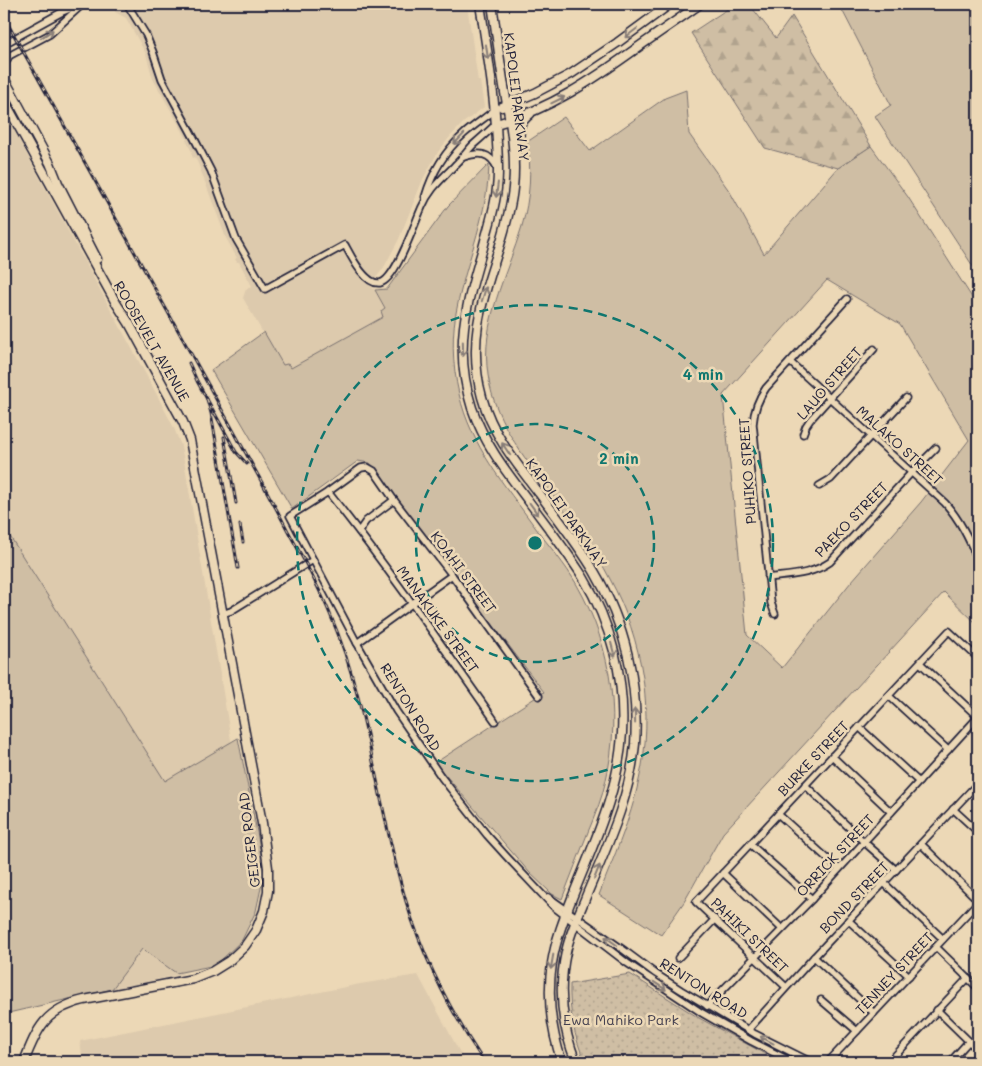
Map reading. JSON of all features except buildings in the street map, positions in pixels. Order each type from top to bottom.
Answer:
[{"type":"main road","name":"KAPOLEI PARKWAY","points":[[480,4],[496,109],[498,170],[494,208],[464,319],[463,355],[467,390],[478,422],[490,448],[576,566],[591,592],[608,633],[621,689],[622,730],[615,784],[602,823],[566,912],[552,960],[550,1005],[557,1048],[562,1062]]},
{"type":"main road","name":"KAPOLEI PARKWAY","points":[[492,4],[510,120],[514,162],[513,194],[509,214],[482,300],[478,322],[476,355],[480,388],[490,418],[504,447],[579,548],[608,595],[626,647],[632,674],[635,702],[633,759],[624,800],[569,940],[564,962],[562,998],[566,1033],[576,1062]]},
{"type":"main road","points":[[496,109],[507,106],[571,74],[670,4]]},
{"type":"main road","points":[[496,124],[536,110],[566,96],[700,4]]},
{"type":"main road","points":[[4,78],[50,163],[58,183]]},
{"type":"main road","points":[[4,85],[84,232],[129,323]]},
{"type":"main road","name":"ROOSEVELT AVENUE","points":[[4,100],[183,422],[195,464],[222,614]]},
{"type":"main road","points":[[514,162],[519,146],[519,131],[522,121],[536,110]]},
{"type":"main road","name":"GEIGER ROAD","points":[[24,1062],[35,1035],[42,1024],[60,1008],[84,1000],[193,979],[213,971],[229,960],[245,946],[256,930],[264,911],[268,891],[268,868],[262,823],[222,614]]},
{"type":"street","points":[[4,44],[62,12],[82,4]]},
{"type":"street","points":[[5,60],[50,34],[82,4]]},
{"type":"street","points":[[127,4],[146,35],[162,79],[211,171],[236,239],[265,289],[345,245],[355,263],[368,279],[375,283],[384,282],[401,258],[432,177],[446,155],[464,134],[496,109]]},
{"type":"street","points":[[422,205],[437,182],[496,124]]},
{"type":"street","points":[[462,158],[475,154],[484,154],[493,161],[498,170]]},
{"type":"street","name":"PUHIKO STREET","points":[[776,614],[771,603],[768,578],[753,417],[762,393],[847,299]]},
{"type":"street","name":"LAUO STREET","points":[[803,434],[808,423],[874,349]]},
{"type":"street","name":"MALAKO STREET","points":[[790,362],[938,497],[955,515],[964,529],[978,560]]},
{"type":"street","points":[[819,486],[831,479],[906,398]]},
{"type":"street","name":"PAEKO STREET","points":[[768,578],[815,571],[830,562],[936,448]]},
{"type":"street","name":"KOAHI STREET","points":[[328,492],[362,468],[367,467],[374,471],[539,696]]},
{"type":"street","name":"RENTON ROAD","points":[[328,492],[290,516],[396,712],[442,778],[487,835],[540,892],[577,920],[597,931],[656,974],[706,1006],[811,1062]]},
{"type":"street","name":"MANAKUKE STREET","points":[[328,492],[359,531],[495,721]]},
{"type":"street","points":[[359,531],[366,521],[394,500]]},
{"type":"street","points":[[222,614],[231,611],[313,560]]},
{"type":"street","points":[[357,643],[452,575]]},
{"type":"street","name":"BURKE STREET","points":[[696,902],[949,631],[978,658]]},
{"type":"street","points":[[920,663],[978,718]]},
{"type":"street","points":[[889,696],[948,750]]},
{"type":"street","name":"ORRICK STREET","points":[[706,1006],[812,898],[978,718]]},
{"type":"street","points":[[859,727],[919,782]]},
{"type":"street","points":[[832,756],[891,812]]},
{"type":"street","name":"BOND STREET","points":[[748,1030],[848,920],[978,783]]},
{"type":"street","points":[[805,785],[896,870]]},
{"type":"street","points":[[954,809],[978,832]]},
{"type":"street","points":[[778,814],[838,869]]},
{"type":"street","points":[[750,844],[812,898]]},
{"type":"street","points":[[921,844],[978,901]]},
{"type":"street","points":[[723,873],[782,929]]},
{"type":"street","points":[[884,883],[943,939]]},
{"type":"street","name":"TENNEY STREET","points":[[828,1062],[978,901]]},
{"type":"street","name":"PAHIKI STREET","points":[[696,902],[786,987]]},
{"type":"street","points":[[678,958],[715,919]]},
{"type":"street","name":"RENTON ROAD","points":[[577,920],[593,938],[652,981],[702,1013],[792,1062]]},
{"type":"street","points":[[848,920],[909,976]]},
{"type":"street","points":[[936,947],[978,988]]},
{"type":"street","points":[[620,958],[625,951]]},
{"type":"street","points":[[814,957],[874,1013]]},
{"type":"street","points":[[889,1062],[968,978]]},
{"type":"street","points":[[821,1000],[857,1031]]},
{"type":"street","points":[[937,1010],[978,1050]]},
{"type":"street","points":[[950,1062],[969,1041]]},
{"type":"street","points":[[4,1061],[10,1062]]},
{"type":"shaded area","points":[[114,4],[467,4],[478,81],[480,81],[484,107],[463,123],[438,152],[423,179],[399,239],[383,269],[370,285],[375,290],[385,309],[381,313],[384,317],[291,369],[283,366],[243,298],[246,289],[252,286],[239,262],[235,259],[237,258],[226,238],[187,139],[153,79],[146,54],[126,18],[115,12]]},
{"type":"shaded area","points":[[4,112],[157,395],[181,446],[254,877],[202,966],[179,975],[4,1012]]},
{"type":"shaded area","points":[[418,975],[465,1062],[83,1062],[80,1041],[360,984]]},
{"type":"green space","points":[[735,4],[749,4],[776,38],[792,16],[871,146],[838,168],[765,148],[691,33]]},
{"type":"green space","points":[[839,4],[978,4],[978,274],[875,116],[891,105]]},
{"type":"green space","points":[[686,90],[689,134],[730,192],[764,254],[838,168],[871,146],[908,197],[978,307],[978,625],[944,592],[723,833],[684,902],[661,935],[599,895],[636,795],[644,755],[646,703],[643,677],[631,627],[610,579],[598,559],[579,530],[525,458],[506,427],[492,393],[488,375],[487,356],[491,318],[496,299],[522,226],[527,205],[530,173],[527,142],[564,117],[590,151],[665,98]],"holes":[[[827,280],[900,324],[969,440],[921,502],[851,582],[782,668],[747,635],[723,395]]]},
{"type":"green space","points":[[489,164],[485,200],[462,286],[454,326],[454,360],[459,394],[464,413],[480,448],[577,585],[599,635],[611,687],[613,714],[612,742],[602,795],[562,899],[552,894],[529,872],[435,763],[544,692],[370,463],[358,461],[292,509],[211,370],[264,332],[283,365],[287,364],[291,368],[383,317],[381,311],[385,308],[375,290],[387,289],[448,206]]},
{"type":"green space","points":[[4,527],[165,781],[238,738],[264,874],[256,911],[242,940],[216,965],[176,973],[142,949],[112,989],[4,1014]]},
{"type":"green space","name":"Ewa Mahiko Park","points":[[630,974],[699,1018],[780,1062],[585,1062],[573,1024],[570,984]]},
{"type":"railway","points":[[4,17],[259,477],[325,603],[343,647],[362,713],[392,850],[408,908],[425,954],[446,999],[484,1062]]},
{"type":"railway","points":[[189,363],[236,452],[247,464]]},
{"type":"railway","points":[[207,399],[238,568]]},
{"type":"railway","points":[[224,437],[236,503]]},
{"type":"railway","points":[[240,525],[243,542]]}]
